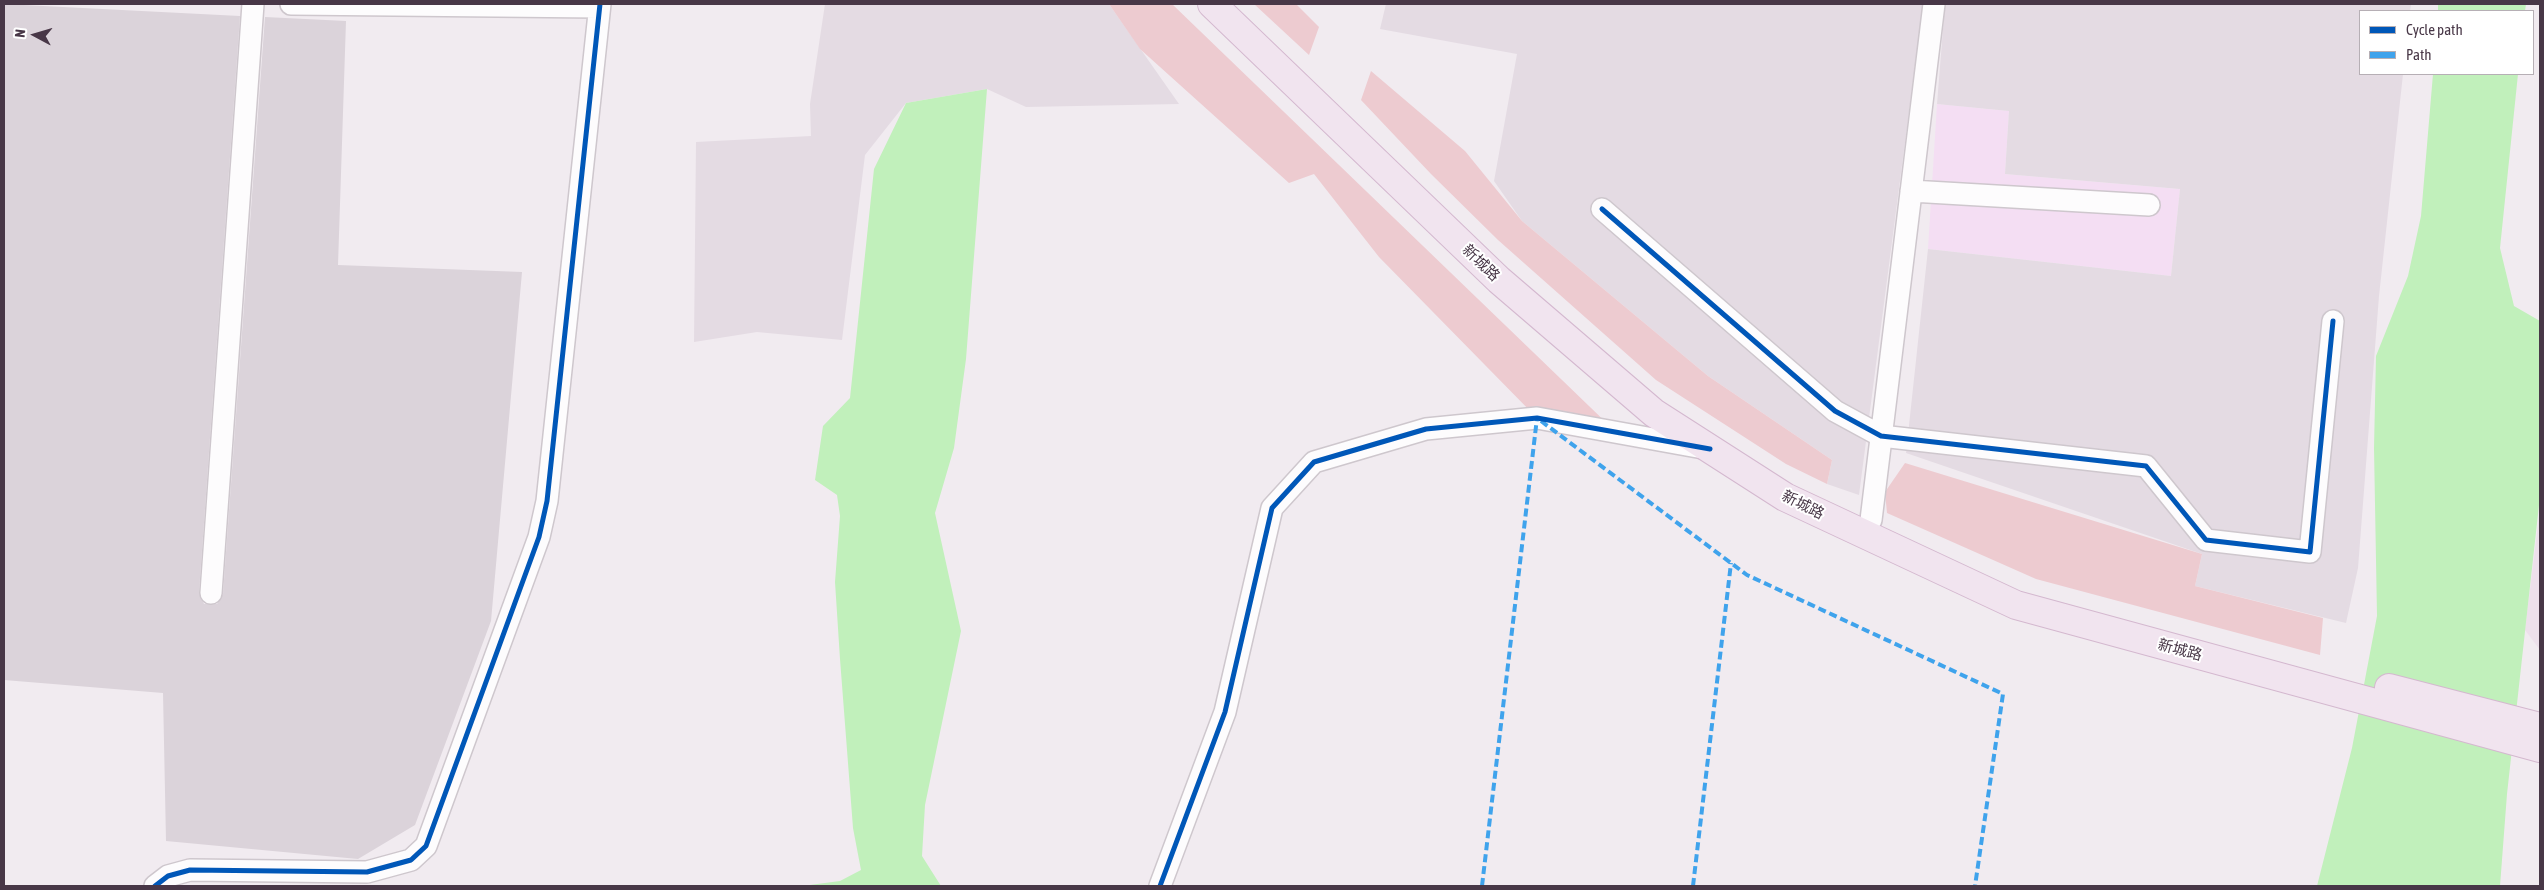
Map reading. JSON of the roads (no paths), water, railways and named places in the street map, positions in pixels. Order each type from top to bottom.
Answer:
[{"type":"main road","name":"新城路","points":[[1212,4],[1499,280],[1654,413],[1784,497],[2016,605],[2352,688],[2535,736]]},
{"type":"main road","name":"新城路","points":[[1236,4],[1510,268],[1664,400],[1793,482],[2021,589],[2352,688]]},
{"type":"street","points":[[211,593],[253,4]]},
{"type":"street","points":[[156,886],[168,876],[190,870],[367,872],[411,860],[426,846],[539,537],[547,501],[599,5],[291,4]]},
{"type":"street","points":[[1871,520],[1934,4]]},
{"type":"street","points":[[1911,191],[2149,205]]},
{"type":"street","points":[[1602,210],[1835,411],[1881,436],[2146,466],[2206,540],[2310,552],[2333,321]]},
{"type":"street","points":[[1160,886],[1225,712],[1272,508],[1314,462],[1426,429],[1537,418],[1710,449]]}]
